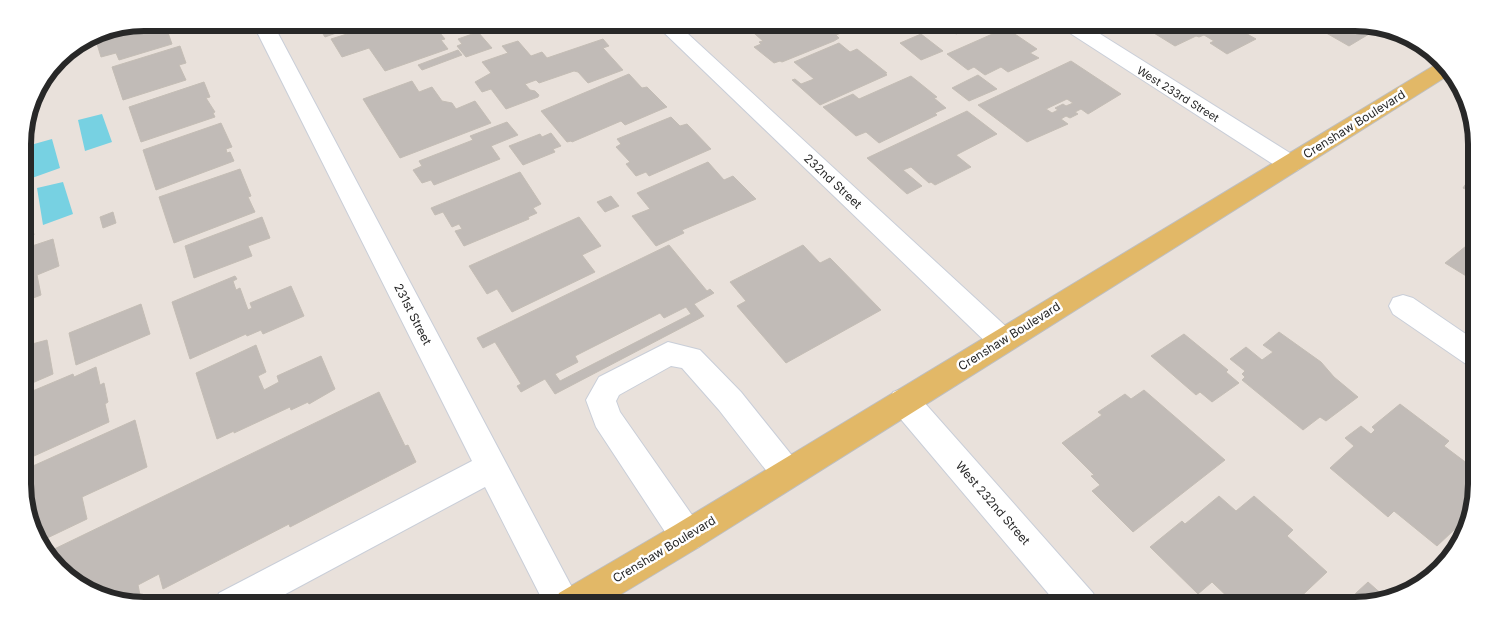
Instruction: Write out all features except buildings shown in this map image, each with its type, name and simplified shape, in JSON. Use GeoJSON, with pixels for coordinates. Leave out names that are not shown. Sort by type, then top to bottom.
{"type":"FeatureCollection","features":[{"type":"Feature","properties":{"kind":"main road","name":"Crenshaw Boulevard"},"geometry":{"type":"LineString","coordinates":[[584,597],[687,536],[1441,71]]}},
{"type":"Feature","properties":{"kind":"street","name":"231st Street"},"geometry":{"type":"LineString","coordinates":[[267,31],[559,597]]}},
{"type":"Feature","properties":{"kind":"street","name":"232nd Street"},"geometry":{"type":"LineString","coordinates":[[673,31],[1002,340]]}},
{"type":"Feature","properties":{"kind":"street","name":"West 233rd Street"},"geometry":{"type":"LineString","coordinates":[[1080,31],[1290,164]]}},
{"type":"Feature","properties":{"kind":"street"},"geometry":{"type":"LineString","coordinates":[[1403,306],[1468,351]]}},
{"type":"Feature","properties":{"kind":"street"},"geometry":{"type":"LineString","coordinates":[[687,536],[607,418],[600,400],[609,386],[668,354],[690,358],[730,401],[787,473]]}},
{"type":"Feature","properties":{"kind":"street","name":"West 232nd Street"},"geometry":{"type":"LineString","coordinates":[[904,401],[1074,597]]}},
{"type":"Feature","properties":{"kind":"street"},"geometry":{"type":"LineString","coordinates":[[248,597],[492,467]]}},
{"type":"Feature","properties":{"kind":"water"},"geometry":{"type":"Polygon","coordinates":[[[102,114],[112,142],[85,151],[78,120],[102,114]]]}},
{"type":"Feature","properties":{"kind":"water"},"geometry":{"type":"Polygon","coordinates":[[[52,139],[60,168],[32,178],[31,145],[52,139]]]}},
{"type":"Feature","properties":{"kind":"water"},"geometry":{"type":"Polygon","coordinates":[[[63,182],[73,214],[43,225],[37,188],[63,182]]]}}]}
